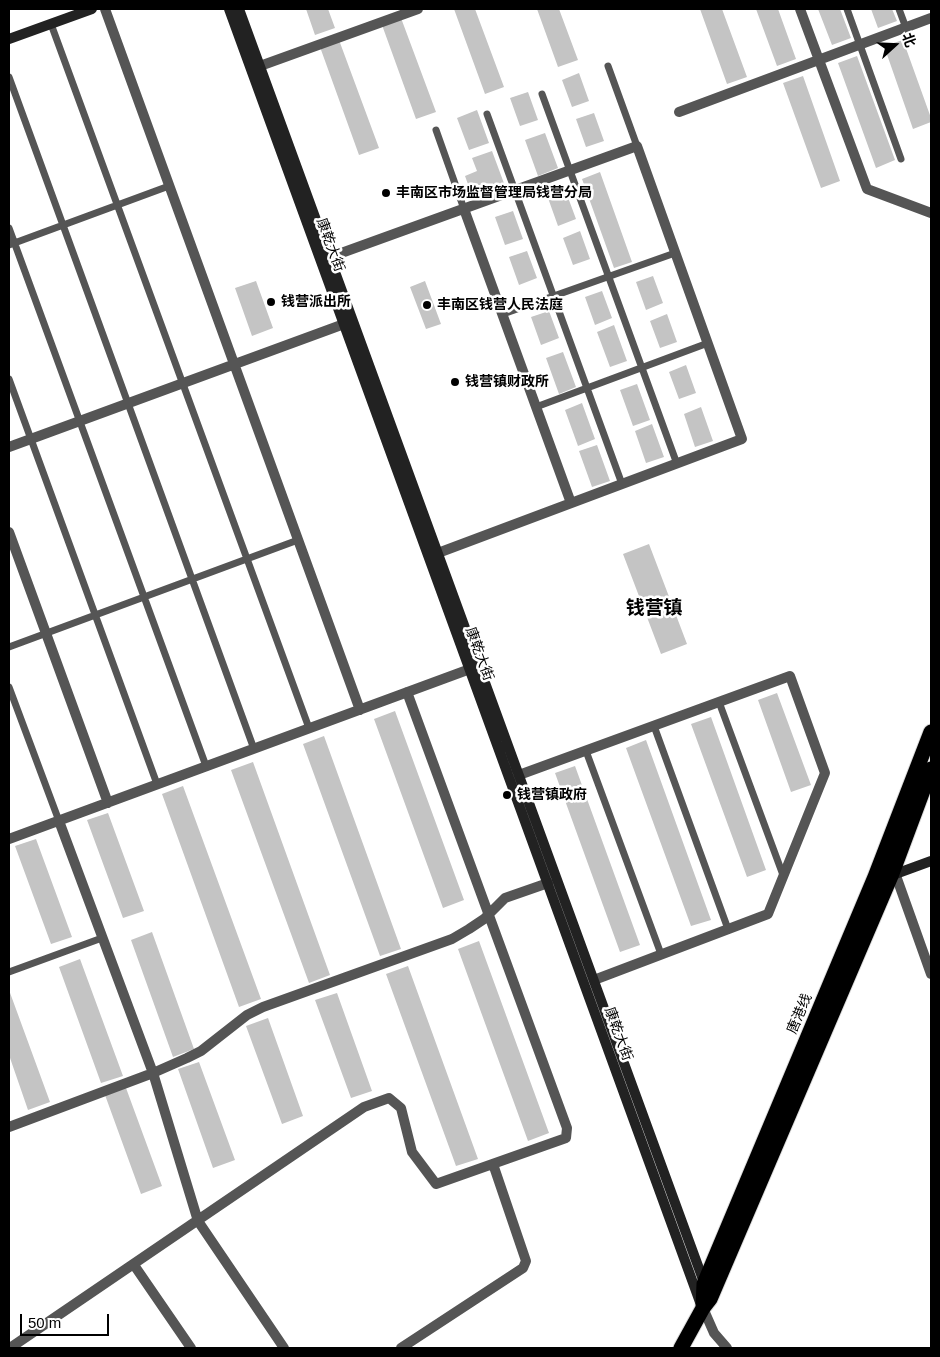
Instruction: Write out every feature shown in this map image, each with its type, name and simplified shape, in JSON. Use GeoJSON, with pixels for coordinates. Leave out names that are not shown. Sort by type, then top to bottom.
{"type":"FeatureCollection","features":[{"type":"Feature","properties":{"kind":"highway","name":"唐港线"},"geometry":{"type":"LineString","coordinates":[[706,1304],[704,1284],[875,877],[931,732]]}},
{"type":"Feature","properties":{"kind":"highway","name":"唐港线"},"geometry":{"type":"LineString","coordinates":[[681,1348],[706,1304],[893,874],[931,769]]}},
{"type":"Feature","properties":{"kind":"street"},"geometry":{"type":"LineString","coordinates":[[9,40],[92,9]]}},
{"type":"Feature","properties":{"kind":"street"},"geometry":{"type":"LineString","coordinates":[[105,9],[360,710]]}},
{"type":"Feature","properties":{"kind":"street","name":"康乾大街"},"geometry":{"type":"LineString","coordinates":[[229,9],[325,259],[433,554],[470,669],[548,883],[706,1304]]}},
{"type":"Feature","properties":{"kind":"street","name":"康乾大街"},"geometry":{"type":"LineString","coordinates":[[239,9],[325,259],[344,324],[519,775],[704,1284]]}},
{"type":"Feature","properties":{"kind":"street"},"geometry":{"type":"LineString","coordinates":[[260,66],[418,9]]}},
{"type":"Feature","properties":{"kind":"street"},"geometry":{"type":"LineString","coordinates":[[800,9],[868,189],[931,213]]}},
{"type":"Feature","properties":{"kind":"street"},"geometry":{"type":"LineString","coordinates":[[679,112],[931,18]]}},
{"type":"Feature","properties":{"kind":"street"},"geometry":{"type":"LineString","coordinates":[[325,259],[637,146],[742,439],[433,554]]}},
{"type":"Feature","properties":{"kind":"street"},"geometry":{"type":"LineString","coordinates":[[464,208],[571,503]]}},
{"type":"Feature","properties":{"kind":"street"},"geometry":{"type":"LineString","coordinates":[[9,447],[344,324]]}},
{"type":"Feature","properties":{"kind":"street"},"geometry":{"type":"LineString","coordinates":[[9,532],[108,802]]}},
{"type":"Feature","properties":{"kind":"street"},"geometry":{"type":"LineString","coordinates":[[9,839],[470,669]]}},
{"type":"Feature","properties":{"kind":"street"},"geometry":{"type":"LineString","coordinates":[[519,775],[790,676],[825,773],[768,914],[594,980]]}},
{"type":"Feature","properties":{"kind":"street"},"geometry":{"type":"LineString","coordinates":[[10,1348],[364,1107],[389,1098],[401,1108],[412,1152],[436,1184],[566,1138],[567,1128],[407,692]]}},
{"type":"Feature","properties":{"kind":"street"},"geometry":{"type":"LineString","coordinates":[[59,820],[153,1074],[198,1221],[284,1348]]}},
{"type":"Feature","properties":{"kind":"street"},"geometry":{"type":"LineString","coordinates":[[875,877],[893,874],[931,861]]}},
{"type":"Feature","properties":{"kind":"street"},"geometry":{"type":"LineString","coordinates":[[893,874],[931,974]]}},
{"type":"Feature","properties":{"kind":"street"},"geometry":{"type":"LineString","coordinates":[[9,1127],[153,1074],[201,1051],[247,1015],[255,1011],[452,939],[469,930],[505,898],[548,883]]}},
{"type":"Feature","properties":{"kind":"street"},"geometry":{"type":"LineString","coordinates":[[401,1348],[523,1268],[526,1260],[493,1164]]}},
{"type":"Feature","properties":{"kind":"street"},"geometry":{"type":"LineString","coordinates":[[134,1265],[191,1348]]}},
{"type":"Feature","properties":{"kind":"street"},"geometry":{"type":"LineString","coordinates":[[706,1304],[714,1333],[727,1348]]}},
{"type":"Feature","properties":{"kind":"lane"},"geometry":{"type":"LineString","coordinates":[[847,9],[901,159]]}},
{"type":"Feature","properties":{"kind":"lane"},"geometry":{"type":"LineString","coordinates":[[899,9],[906,28]]}},
{"type":"Feature","properties":{"kind":"lane"},"geometry":{"type":"LineString","coordinates":[[51,24],[309,728]]}},
{"type":"Feature","properties":{"kind":"lane"},"geometry":{"type":"LineString","coordinates":[[608,66],[637,146]]}},
{"type":"Feature","properties":{"kind":"lane"},"geometry":{"type":"LineString","coordinates":[[9,77],[254,749]]}},
{"type":"Feature","properties":{"kind":"lane"},"geometry":{"type":"LineString","coordinates":[[542,94],[677,464]]}},
{"type":"Feature","properties":{"kind":"lane"},"geometry":{"type":"LineString","coordinates":[[487,114],[622,484]]}},
{"type":"Feature","properties":{"kind":"lane"},"geometry":{"type":"LineString","coordinates":[[436,130],[464,208]]}},
{"type":"Feature","properties":{"kind":"lane"},"geometry":{"type":"LineString","coordinates":[[12,244],[169,186]]}},
{"type":"Feature","properties":{"kind":"lane"},"geometry":{"type":"LineString","coordinates":[[9,228],[12,244],[80,421],[206,766]]}},
{"type":"Feature","properties":{"kind":"lane"},"geometry":{"type":"LineString","coordinates":[[503,314],[675,253]]}},
{"type":"Feature","properties":{"kind":"lane"},"geometry":{"type":"LineString","coordinates":[[536,407],[708,344]]}},
{"type":"Feature","properties":{"kind":"lane"},"geometry":{"type":"LineString","coordinates":[[9,379],[157,784]]}},
{"type":"Feature","properties":{"kind":"lane"},"geometry":{"type":"LineString","coordinates":[[9,647],[298,540]]}},
{"type":"Feature","properties":{"kind":"lane"},"geometry":{"type":"LineString","coordinates":[[9,687],[59,820]]}},
{"type":"Feature","properties":{"kind":"lane"},"geometry":{"type":"LineString","coordinates":[[719,702],[783,875]]}},
{"type":"Feature","properties":{"kind":"lane"},"geometry":{"type":"LineString","coordinates":[[654,726],[728,929]]}},
{"type":"Feature","properties":{"kind":"lane"},"geometry":{"type":"LineString","coordinates":[[586,751],[661,954]]}},
{"type":"Feature","properties":{"kind":"lane"},"geometry":{"type":"LineString","coordinates":[[9,972],[102,938]]}},
{"type":"Feature","properties":{"kind":"building"},"geometry":{"type":"Polygon","coordinates":[[[306,9],[328,9],[335,28],[315,35],[306,9]]]}},
{"type":"Feature","properties":{"kind":"building"},"geometry":{"type":"Polygon","coordinates":[[[454,9],[475,9],[504,87],[485,94],[454,9]]]}},
{"type":"Feature","properties":{"kind":"building"},"geometry":{"type":"Polygon","coordinates":[[[537,9],[559,9],[578,60],[558,67],[537,9]]]}},
{"type":"Feature","properties":{"kind":"building"},"geometry":{"type":"Polygon","coordinates":[[[700,9],[722,9],[747,77],[727,84],[700,9]]]}},
{"type":"Feature","properties":{"kind":"building"},"geometry":{"type":"Polygon","coordinates":[[[756,9],[778,9],[796,59],[777,66],[756,9]]]}},
{"type":"Feature","properties":{"kind":"building"},"geometry":{"type":"Polygon","coordinates":[[[818,9],[840,9],[851,38],[832,45],[818,9]]]}},
{"type":"Feature","properties":{"kind":"building"},"geometry":{"type":"Polygon","coordinates":[[[871,9],[892,9],[897,21],[878,28],[871,9]]]}},
{"type":"Feature","properties":{"kind":"building"},"geometry":{"type":"Polygon","coordinates":[[[401,18],[436,112],[416,119],[382,25],[401,18]]]}},
{"type":"Feature","properties":{"kind":"building"},"geometry":{"type":"Polygon","coordinates":[[[339,40],[379,148],[359,155],[320,47],[339,40]]]}},
{"type":"Feature","properties":{"kind":"building"},"geometry":{"type":"Polygon","coordinates":[[[903,40],[931,118],[931,122],[913,129],[884,46],[903,40]]]}},
{"type":"Feature","properties":{"kind":"building"},"geometry":{"type":"Polygon","coordinates":[[[857,56],[895,160],[876,168],[838,63],[857,56]]]}},
{"type":"Feature","properties":{"kind":"building"},"geometry":{"type":"Polygon","coordinates":[[[579,73],[589,101],[572,107],[562,80],[579,73]]]}},
{"type":"Feature","properties":{"kind":"building"},"geometry":{"type":"Polygon","coordinates":[[[803,76],[840,181],[821,188],[783,83],[803,76]]]}},
{"type":"Feature","properties":{"kind":"building"},"geometry":{"type":"Polygon","coordinates":[[[528,92],[538,120],[520,126],[510,98],[528,92]]]}},
{"type":"Feature","properties":{"kind":"building"},"geometry":{"type":"Polygon","coordinates":[[[477,110],[489,143],[469,150],[457,118],[477,110]]]}},
{"type":"Feature","properties":{"kind":"building"},"geometry":{"type":"Polygon","coordinates":[[[594,113],[604,141],[586,147],[576,119],[594,113]]]}},
{"type":"Feature","properties":{"kind":"building"},"geometry":{"type":"Polygon","coordinates":[[[545,133],[558,168],[538,176],[525,140],[545,133]]]}},
{"type":"Feature","properties":{"kind":"building"},"geometry":{"type":"Polygon","coordinates":[[[492,151],[505,186],[473,198],[465,176],[477,171],[472,158],[492,151]]]}},
{"type":"Feature","properties":{"kind":"building"},"geometry":{"type":"Polygon","coordinates":[[[600,172],[632,262],[614,268],[582,179],[600,172]]]}},
{"type":"Feature","properties":{"kind":"building"},"geometry":{"type":"Polygon","coordinates":[[[566,192],[576,219],[558,226],[548,198],[566,192]]]}},
{"type":"Feature","properties":{"kind":"building"},"geometry":{"type":"Polygon","coordinates":[[[513,211],[523,239],[505,245],[495,217],[513,211]]]}},
{"type":"Feature","properties":{"kind":"building"},"geometry":{"type":"Polygon","coordinates":[[[580,231],[590,259],[573,265],[563,238],[580,231]]]}},
{"type":"Feature","properties":{"kind":"building"},"geometry":{"type":"Polygon","coordinates":[[[527,251],[537,278],[519,285],[509,257],[527,251]]]}},
{"type":"Feature","properties":{"kind":"building"},"geometry":{"type":"Polygon","coordinates":[[[653,276],[663,303],[646,310],[636,282],[653,276]]]}},
{"type":"Feature","properties":{"kind":"building","name":"钱营派出所"},"geometry":{"type":"Polygon","coordinates":[[[256,281],[273,328],[252,336],[235,288],[256,281]]]}},
{"type":"Feature","properties":{"kind":"building"},"geometry":{"type":"Polygon","coordinates":[[[425,281],[441,324],[426,329],[410,287],[425,281]]]}},
{"type":"Feature","properties":{"kind":"building"},"geometry":{"type":"Polygon","coordinates":[[[602,291],[612,318],[595,325],[585,297],[602,291]]]}},
{"type":"Feature","properties":{"kind":"building"},"geometry":{"type":"Polygon","coordinates":[[[549,311],[559,338],[541,345],[531,317],[549,311]]]}},
{"type":"Feature","properties":{"kind":"building"},"geometry":{"type":"Polygon","coordinates":[[[667,314],[677,342],[660,348],[650,321],[667,314]]]}},
{"type":"Feature","properties":{"kind":"building"},"geometry":{"type":"Polygon","coordinates":[[[614,325],[627,361],[610,367],[597,332],[614,325]]]}},
{"type":"Feature","properties":{"kind":"building"},"geometry":{"type":"Polygon","coordinates":[[[563,352],[576,387],[559,394],[546,358],[563,352]]]}},
{"type":"Feature","properties":{"kind":"building"},"geometry":{"type":"Polygon","coordinates":[[[686,365],[696,393],[679,399],[669,372],[686,365]]]}},
{"type":"Feature","properties":{"kind":"building"},"geometry":{"type":"Polygon","coordinates":[[[637,384],[650,420],[633,426],[620,390],[637,384]]]}},
{"type":"Feature","properties":{"kind":"building"},"geometry":{"type":"Polygon","coordinates":[[[582,403],[595,439],[578,446],[565,410],[582,403]]]}},
{"type":"Feature","properties":{"kind":"building"},"geometry":{"type":"Polygon","coordinates":[[[701,407],[713,441],[695,447],[684,414],[701,407]]]}},
{"type":"Feature","properties":{"kind":"building"},"geometry":{"type":"Polygon","coordinates":[[[652,424],[664,457],[646,463],[635,431],[652,424]]]}},
{"type":"Feature","properties":{"kind":"building"},"geometry":{"type":"Polygon","coordinates":[[[597,445],[610,481],[592,487],[579,451],[597,445]]]}},
{"type":"Feature","properties":{"kind":"building"},"geometry":{"type":"Polygon","coordinates":[[[649,544],[687,644],[661,654],[623,554],[649,544]]]}},
{"type":"Feature","properties":{"kind":"building"},"geometry":{"type":"Polygon","coordinates":[[[777,693],[811,785],[791,792],[758,700],[777,693]]]}},
{"type":"Feature","properties":{"kind":"building"},"geometry":{"type":"Polygon","coordinates":[[[395,711],[464,900],[443,908],[374,719],[395,711]]]}},
{"type":"Feature","properties":{"kind":"building"},"geometry":{"type":"Polygon","coordinates":[[[711,717],[766,870],[747,877],[691,724],[711,717]]]}},
{"type":"Feature","properties":{"kind":"building"},"geometry":{"type":"Polygon","coordinates":[[[324,736],[401,949],[380,956],[303,744],[324,736]]]}},
{"type":"Feature","properties":{"kind":"building"},"geometry":{"type":"Polygon","coordinates":[[[646,740],[711,920],[691,926],[626,748],[646,740]]]}},
{"type":"Feature","properties":{"kind":"building"},"geometry":{"type":"Polygon","coordinates":[[[253,762],[330,975],[309,983],[231,770],[253,762]]]}},
{"type":"Feature","properties":{"kind":"building"},"geometry":{"type":"Polygon","coordinates":[[[575,766],[640,945],[620,952],[555,773],[575,766]]]}},
{"type":"Feature","properties":{"kind":"building"},"geometry":{"type":"Polygon","coordinates":[[[183,786],[261,999],[239,1007],[162,794],[183,786]]]}},
{"type":"Feature","properties":{"kind":"building"},"geometry":{"type":"Polygon","coordinates":[[[108,813],[144,911],[123,918],[87,820],[108,813]]]}},
{"type":"Feature","properties":{"kind":"building"},"geometry":{"type":"Polygon","coordinates":[[[36,839],[72,937],[51,944],[15,846],[36,839]]]}},
{"type":"Feature","properties":{"kind":"building"},"geometry":{"type":"Polygon","coordinates":[[[152,932],[194,1049],[173,1057],[131,940],[152,932]]]}},
{"type":"Feature","properties":{"kind":"building"},"geometry":{"type":"Polygon","coordinates":[[[479,941],[549,1133],[528,1141],[458,949],[479,941]]]}},
{"type":"Feature","properties":{"kind":"building"},"geometry":{"type":"Polygon","coordinates":[[[80,959],[123,1076],[101,1083],[59,967],[80,959]]]}},
{"type":"Feature","properties":{"kind":"building"},"geometry":{"type":"Polygon","coordinates":[[[408,966],[478,1159],[456,1166],[386,974],[408,966]]]}},
{"type":"Feature","properties":{"kind":"building"},"geometry":{"type":"Polygon","coordinates":[[[9,990],[50,1102],[28,1110],[9,1055],[9,990]]]}},
{"type":"Feature","properties":{"kind":"building"},"geometry":{"type":"Polygon","coordinates":[[[337,993],[372,1091],[351,1098],[315,1000],[337,993]]]}},
{"type":"Feature","properties":{"kind":"building"},"geometry":{"type":"Polygon","coordinates":[[[268,1018],[303,1116],[282,1124],[246,1026],[268,1018]]]}},
{"type":"Feature","properties":{"kind":"building"},"geometry":{"type":"Polygon","coordinates":[[[199,1062],[235,1160],[213,1168],[178,1069],[199,1062]]]}},
{"type":"Feature","properties":{"kind":"building"},"geometry":{"type":"Polygon","coordinates":[[[126,1088],[162,1186],[141,1194],[105,1095],[126,1088]]]}},
{"type":"Feature","properties":{"kind":"place","name":"丰南区市场监督管理局钱营分局"},"geometry":{"type":"Point","coordinates":[386,193]}},
{"type":"Feature","properties":{"kind":"place","name":"钱营派出所"},"geometry":{"type":"Point","coordinates":[271,302]}},
{"type":"Feature","properties":{"kind":"place","name":"丰南区钱营人民法庭"},"geometry":{"type":"Point","coordinates":[427,305]}},
{"type":"Feature","properties":{"kind":"place","name":"钱营镇财政所"},"geometry":{"type":"Point","coordinates":[455,382]}},
{"type":"Feature","properties":{"kind":"place","name":"钱营镇政府"},"geometry":{"type":"Point","coordinates":[507,795]}},
{"type":"Feature","properties":{"kind":"district","name":"钱营镇"},"geometry":{"type":"Point","coordinates":[654,609]}}]}
